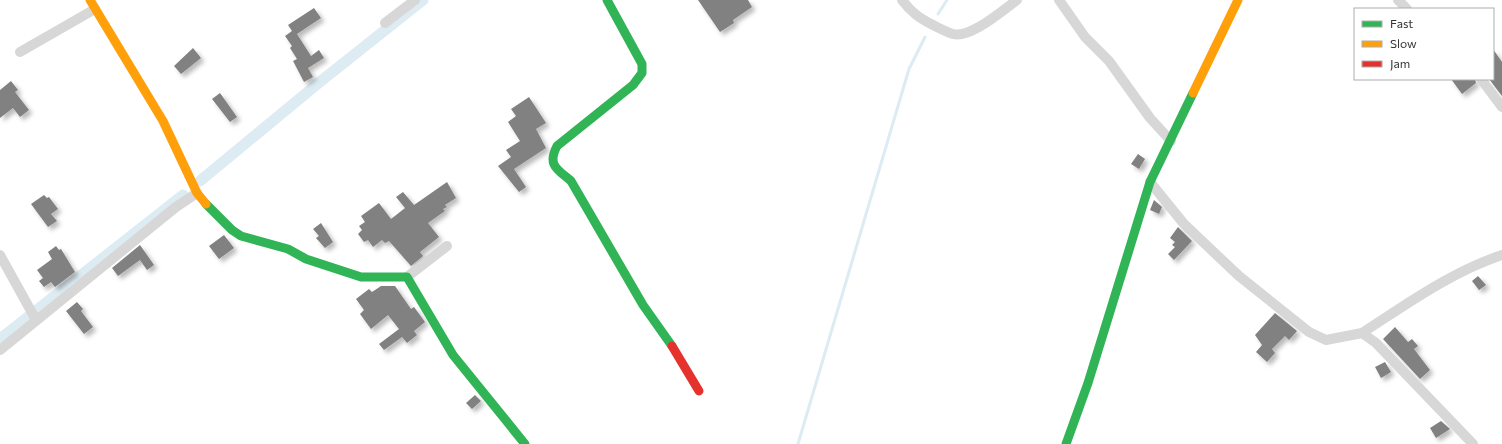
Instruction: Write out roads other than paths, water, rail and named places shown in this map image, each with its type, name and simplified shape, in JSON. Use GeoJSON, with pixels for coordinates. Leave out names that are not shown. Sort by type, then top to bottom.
{"type":"FeatureCollection","features":[{"type":"Feature","properties":{"kind":"street"},"geometry":{"type":"LineString","coordinates":[[385,22],[415,0]]}},
{"type":"Feature","properties":{"kind":"street"},"geometry":{"type":"LineString","coordinates":[[607,0],[642,64],[643,71],[640,77],[633,84],[557,146],[552,160],[555,167],[571,181],[643,304],[667,338],[699,391]]}},
{"type":"Feature","properties":{"kind":"street"},"geometry":{"type":"LineString","coordinates":[[902,0],[910,12],[953,35],[964,34],[975,29],[1017,0]]}},
{"type":"Feature","properties":{"kind":"street"},"geometry":{"type":"LineString","coordinates":[[1059,0],[1085,37],[1109,61],[1150,118],[1170,141]]}},
{"type":"Feature","properties":{"kind":"street"},"geometry":{"type":"LineString","coordinates":[[1066,444],[1088,383],[1115,291],[1150,182],[1238,0]]}},
{"type":"Feature","properties":{"kind":"street"},"geometry":{"type":"LineString","coordinates":[[1398,0],[1406,8]]}},
{"type":"Feature","properties":{"kind":"street"},"geometry":{"type":"LineString","coordinates":[[20,52],[93,4],[163,122],[197,193],[221,220],[232,230],[242,236],[270,242],[288,249],[306,259],[361,277],[407,277],[447,246]]}},
{"type":"Feature","properties":{"kind":"street"},"geometry":{"type":"LineString","coordinates":[[1482,80],[1502,107]]}},
{"type":"Feature","properties":{"kind":"street"},"geometry":{"type":"LineString","coordinates":[[1150,182],[1184,224],[1238,276],[1309,332],[1326,340],[1362,333],[1431,288],[1484,261],[1502,255]]}},
{"type":"Feature","properties":{"kind":"street"},"geometry":{"type":"LineString","coordinates":[[0,350],[35,319],[197,193]]}},
{"type":"Feature","properties":{"kind":"street"},"geometry":{"type":"LineString","coordinates":[[0,255],[35,319]]}},
{"type":"Feature","properties":{"kind":"street"},"geometry":{"type":"LineString","coordinates":[[407,277],[453,355],[508,421],[525,444]]}},
{"type":"Feature","properties":{"kind":"street"},"geometry":{"type":"LineString","coordinates":[[1362,333],[1376,343],[1473,444]]}},
{"type":"Feature","properties":{"kind":"waterway"},"geometry":{"type":"LineString","coordinates":[[200,181],[321,81],[423,0]]}},
{"type":"Feature","properties":{"kind":"waterway"},"geometry":{"type":"LineString","coordinates":[[938,14],[947,0]]}},
{"type":"Feature","properties":{"kind":"waterway"},"geometry":{"type":"LineString","coordinates":[[798,444],[909,69],[925,37]]}},
{"type":"Feature","properties":{"kind":"waterway"},"geometry":{"type":"LineString","coordinates":[[0,339],[183,195]]}}]}
